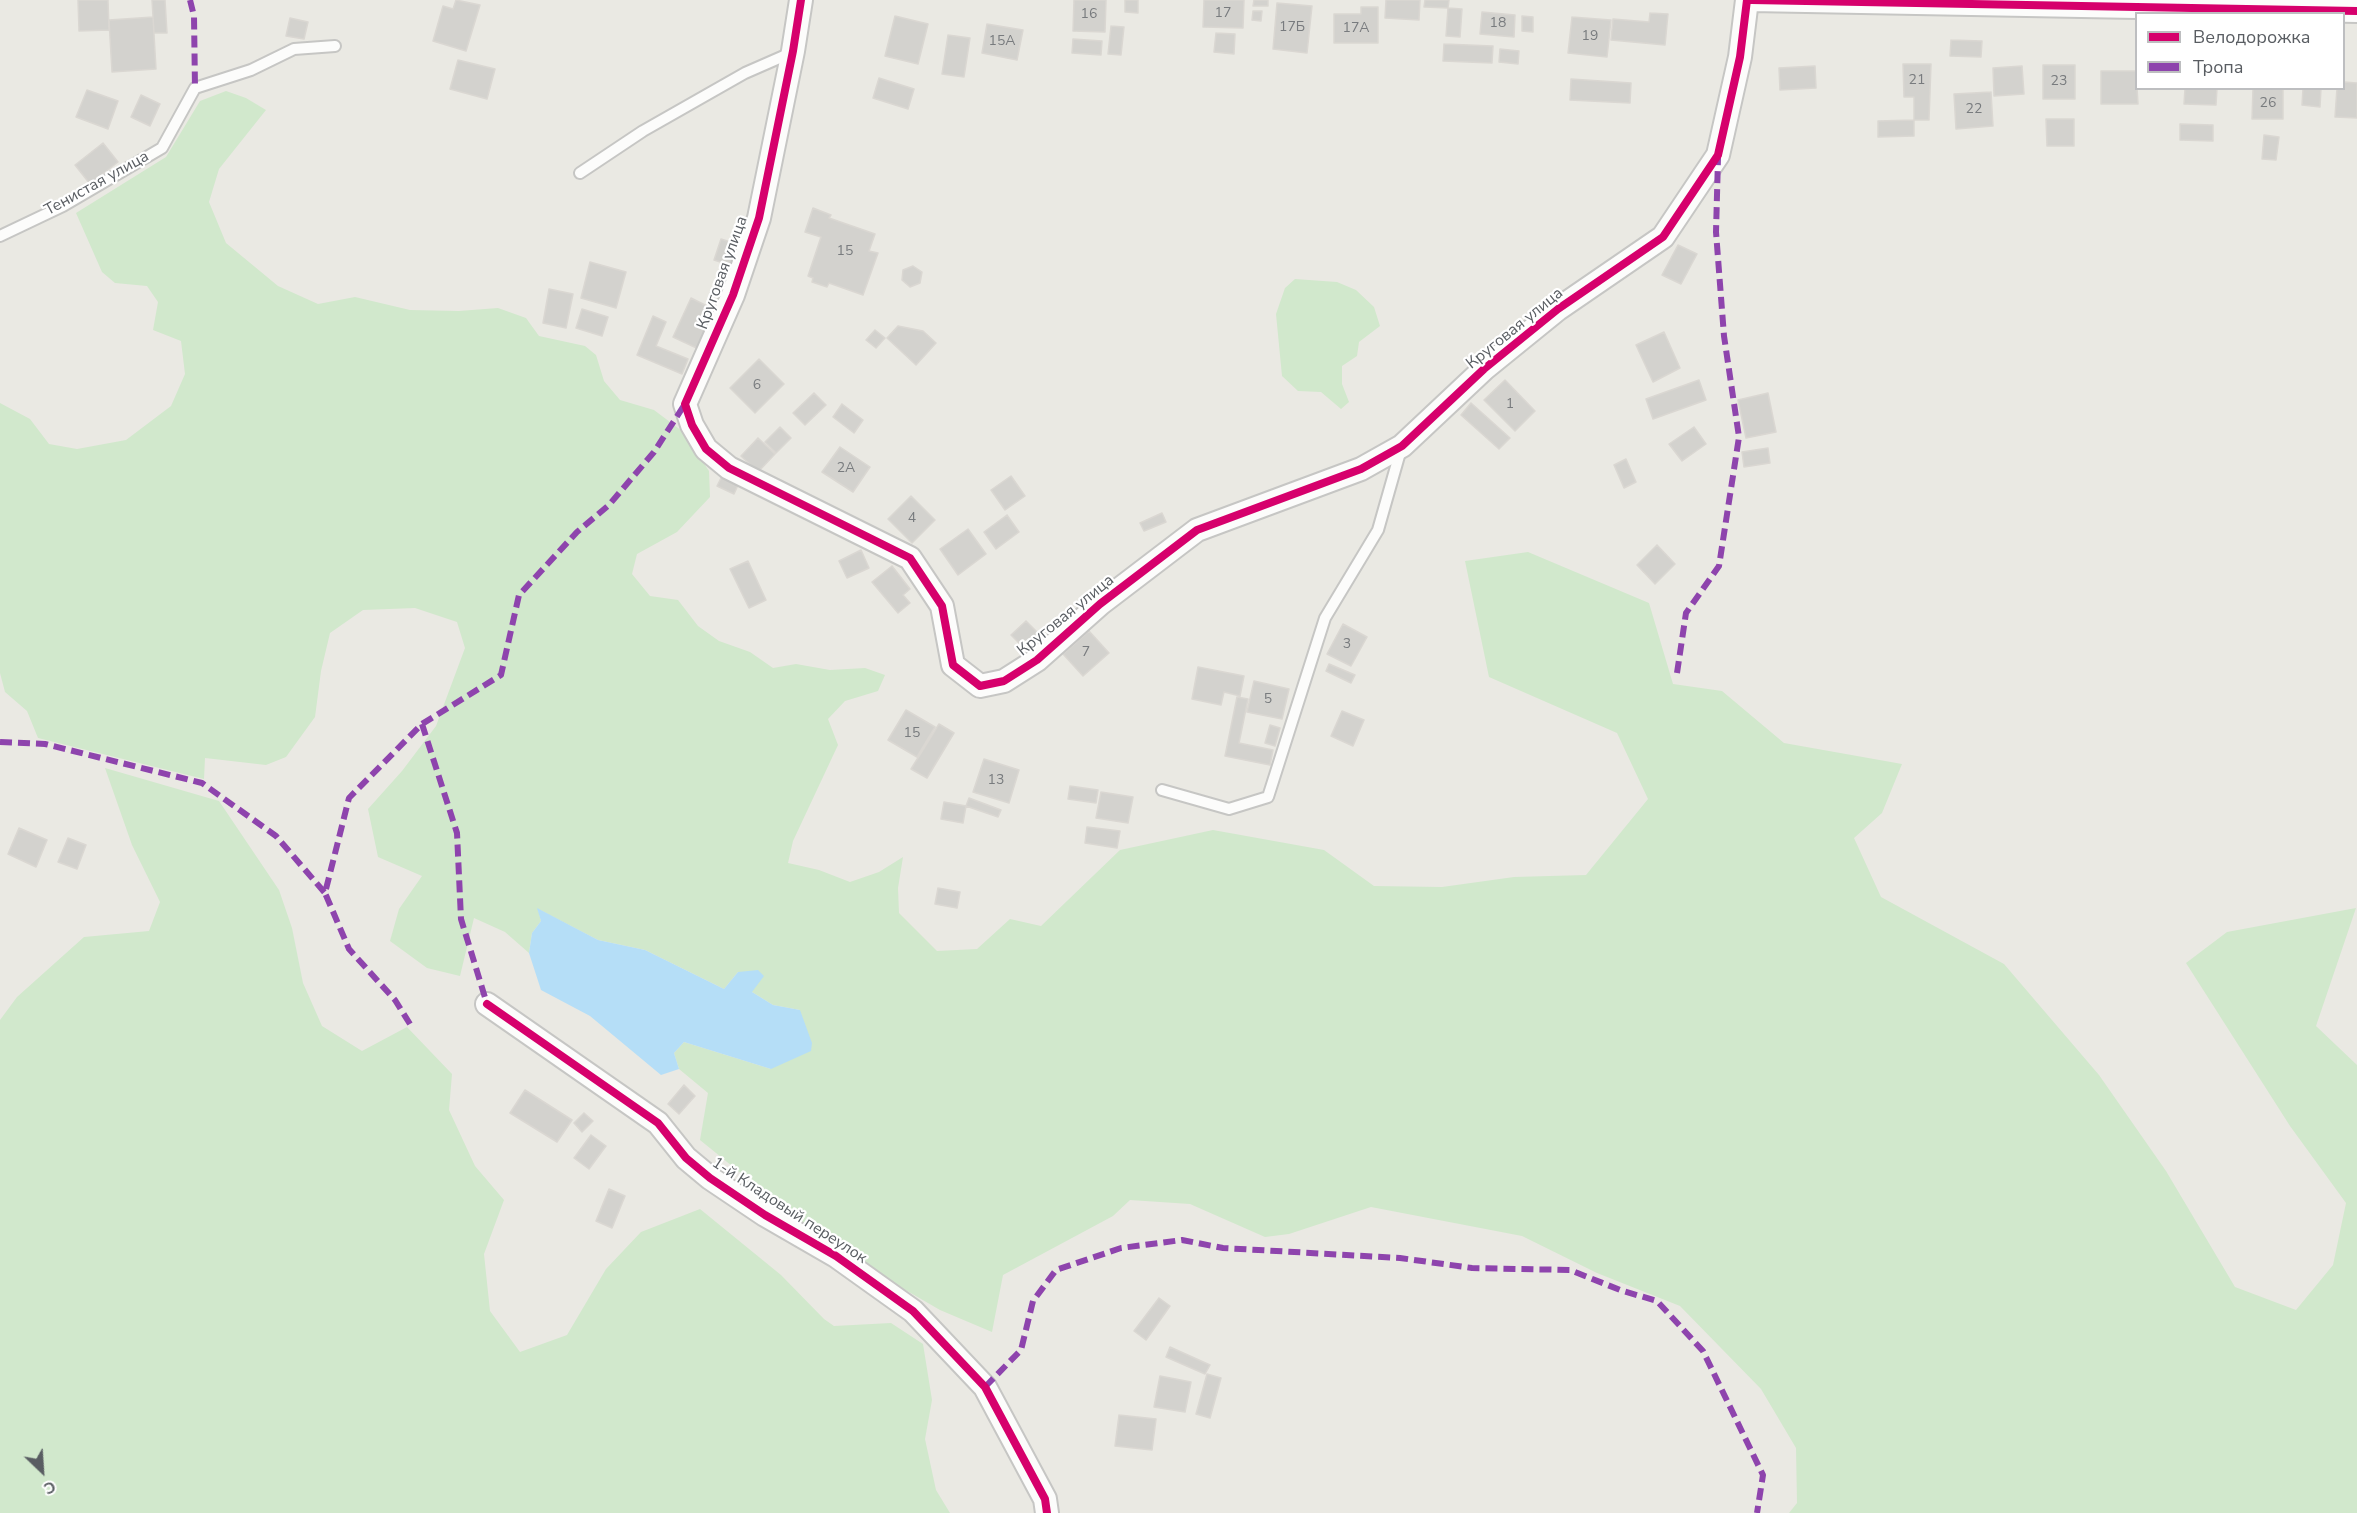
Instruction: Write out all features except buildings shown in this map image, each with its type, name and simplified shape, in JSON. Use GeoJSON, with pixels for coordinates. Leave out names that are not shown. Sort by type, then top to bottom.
{"type":"FeatureCollection","features":[{"type":"Feature","properties":{"kind":"street","name":"Круговая улица"},"geometry":{"type":"LineString","coordinates":[[801,0],[759,218],[733,295],[685,404],[692,425],[706,448],[729,468],[910,558],[942,606],[953,665],[980,686],[1004,681],[1037,660],[1100,604],[1197,530],[1360,469],[1402,446],[1484,369],[1558,309],[1663,237],[1718,155],[1740,57],[1749,0]]}},
{"type":"Feature","properties":{"kind":"street"},"geometry":{"type":"LineString","coordinates":[[1749,0],[2357,11]]}},
{"type":"Feature","properties":{"kind":"street","name":"1-й Кладовый переулок"},"geometry":{"type":"LineString","coordinates":[[487,1004],[658,1123],[686,1158],[710,1178],[765,1215],[836,1256],[913,1311],[986,1387],[1045,1499],[1047,1513]]}},
{"type":"Feature","properties":{"kind":"lane","name":"Тенистая улица"},"geometry":{"type":"LineString","coordinates":[[0,236],[63,206],[162,148],[195,88],[251,69],[294,49],[335,46]]}},
{"type":"Feature","properties":{"kind":"lane"},"geometry":{"type":"LineString","coordinates":[[580,173],[663,120],[745,73],[793,51]]}},
{"type":"Feature","properties":{"kind":"lane"},"geometry":{"type":"LineString","coordinates":[[1162,790],[1229,809],[1268,797],[1325,618],[1378,530],[1402,446]]}},
{"type":"Feature","properties":{"kind":"green space"},"geometry":{"type":"Polygon","coordinates":[[[226,91],[246,98],[266,110],[219,169],[209,202],[226,243],[278,286],[318,304],[355,297],[410,310],[459,311],[498,308],[526,318],[539,336],[585,346],[596,355],[604,381],[620,400],[654,410],[682,431],[709,471],[710,497],[677,532],[637,554],[632,574],[650,596],[678,600],[698,626],[719,641],[750,652],[773,668],[796,664],[830,670],[865,668],[885,675],[878,691],[845,701],[828,719],[838,745],[793,841],[788,863],[819,870],[850,882],[879,872],[903,857],[898,888],[899,913],[937,951],[977,949],[1010,919],[1041,926],[1120,850],[1213,830],[1324,850],[1374,886],[1442,887],[1514,877],[1586,875],[1648,799],[1617,733],[1489,677],[1465,561],[1528,552],[1649,603],[1673,684],[1722,691],[1784,743],[1902,764],[1882,813],[1854,838],[1881,897],[2004,964],[2099,1075],[2166,1171],[2235,1287],[2296,1310],[2333,1265],[2346,1203],[2290,1126],[2186,963],[2227,932],[2356,908],[2316,1026],[2357,1065],[2357,1513],[1789,1513],[1797,1503],[1796,1448],[1761,1389],[1680,1306],[1597,1273],[1522,1236],[1371,1207],[1289,1234],[1265,1237],[1190,1204],[1130,1200],[1113,1216],[1003,1275],[992,1332],[940,1310],[833,1248],[700,1140],[708,1093],[679,1069],[674,1053],[684,1042],[771,1069],[800,1010],[773,1005],[752,992],[738,972],[724,989],[645,950],[598,940],[538,909],[541,921],[532,933],[529,953],[505,932],[474,918],[460,976],[427,968],[390,941],[399,909],[422,876],[378,857],[368,809],[402,771],[436,726],[465,648],[457,622],[415,608],[363,610],[330,633],[321,671],[315,717],[286,757],[266,765],[205,758],[204,779],[38,738],[27,711],[5,692],[0,673],[0,403],[30,419],[49,444],[77,449],[126,440],[171,406],[185,374],[181,341],[153,330],[158,302],[147,286],[115,283],[102,272],[76,213],[166,157],[200,101],[226,91]]]}},
{"type":"Feature","properties":{"kind":"green space"},"geometry":{"type":"Polygon","coordinates":[[[1295,279],[1337,282],[1356,290],[1374,307],[1380,326],[1359,342],[1357,356],[1342,366],[1342,384],[1349,402],[1341,409],[1321,392],[1298,391],[1282,376],[1276,314],[1285,288],[1295,279]]]}},
{"type":"Feature","properties":{"kind":"green space"},"geometry":{"type":"Polygon","coordinates":[[[105,768],[219,801],[279,890],[292,928],[303,983],[322,1026],[362,1051],[407,1027],[452,1074],[449,1110],[475,1166],[504,1200],[484,1254],[490,1311],[520,1352],[567,1335],[606,1269],[641,1232],[700,1209],[781,1275],[824,1319],[834,1326],[891,1323],[923,1344],[932,1400],[925,1439],[936,1490],[950,1513],[0,1513],[0,1020],[17,997],[84,937],[149,931],[160,902],[132,845],[105,768]]]}},
{"type":"Feature","properties":{"kind":"water"},"geometry":{"type":"Polygon","coordinates":[[[537,908],[598,940],[645,950],[724,989],[738,972],[758,970],[764,976],[752,992],[773,1005],[800,1010],[812,1043],[811,1051],[771,1069],[684,1042],[674,1053],[679,1069],[661,1075],[590,1016],[541,990],[529,953],[532,933],[541,921],[537,908]]]}},
{"type":"Feature","properties":{"kind":"marked path"},"geometry":{"type":"LineString","coordinates":[[190,0],[194,16],[195,88]]}},
{"type":"Feature","properties":{"kind":"marked path"},"geometry":{"type":"LineString","coordinates":[[1677,673],[1686,613],[1719,566],[1739,437],[1724,336],[1716,232],[1718,158]]}},
{"type":"Feature","properties":{"kind":"marked path"},"geometry":{"type":"LineString","coordinates":[[410,1024],[395,1000],[349,949],[325,893],[349,798],[422,724],[501,675],[519,595],[577,532],[609,505],[654,452],[685,404]]}},
{"type":"Feature","properties":{"kind":"marked path"},"geometry":{"type":"LineString","coordinates":[[422,724],[457,833],[461,919],[487,1004]]}},
{"type":"Feature","properties":{"kind":"marked path"},"geometry":{"type":"LineString","coordinates":[[0,742],[45,744],[202,783],[276,836],[325,893]]}},
{"type":"Feature","properties":{"kind":"marked path"},"geometry":{"type":"LineString","coordinates":[[985,1387],[1021,1350],[1033,1301],[1056,1270],[1121,1248],[1182,1240],[1223,1248],[1400,1258],[1472,1268],[1570,1270],[1620,1290],[1657,1301],[1703,1351],[1763,1475],[1757,1513]]}},
{"type":"Feature","properties":{"kind":"cycle path"},"geometry":{"type":"LineString","coordinates":[[801,0],[759,218],[733,295],[685,404],[692,425],[706,449],[729,468],[910,558],[942,606],[953,665],[980,686],[1004,681],[1037,660],[1100,604],[1197,530],[1361,469],[1402,446],[1484,369],[1558,309],[1663,237],[1718,155],[1740,57],[1747,0]]}},
{"type":"Feature","properties":{"kind":"cycle path"},"geometry":{"type":"LineString","coordinates":[[1751,0],[2357,11]]}},
{"type":"Feature","properties":{"kind":"cycle path"},"geometry":{"type":"LineString","coordinates":[[487,1004],[658,1123],[686,1158],[710,1178],[765,1215],[836,1256],[913,1311],[985,1387],[1045,1499],[1047,1513]]}}]}
